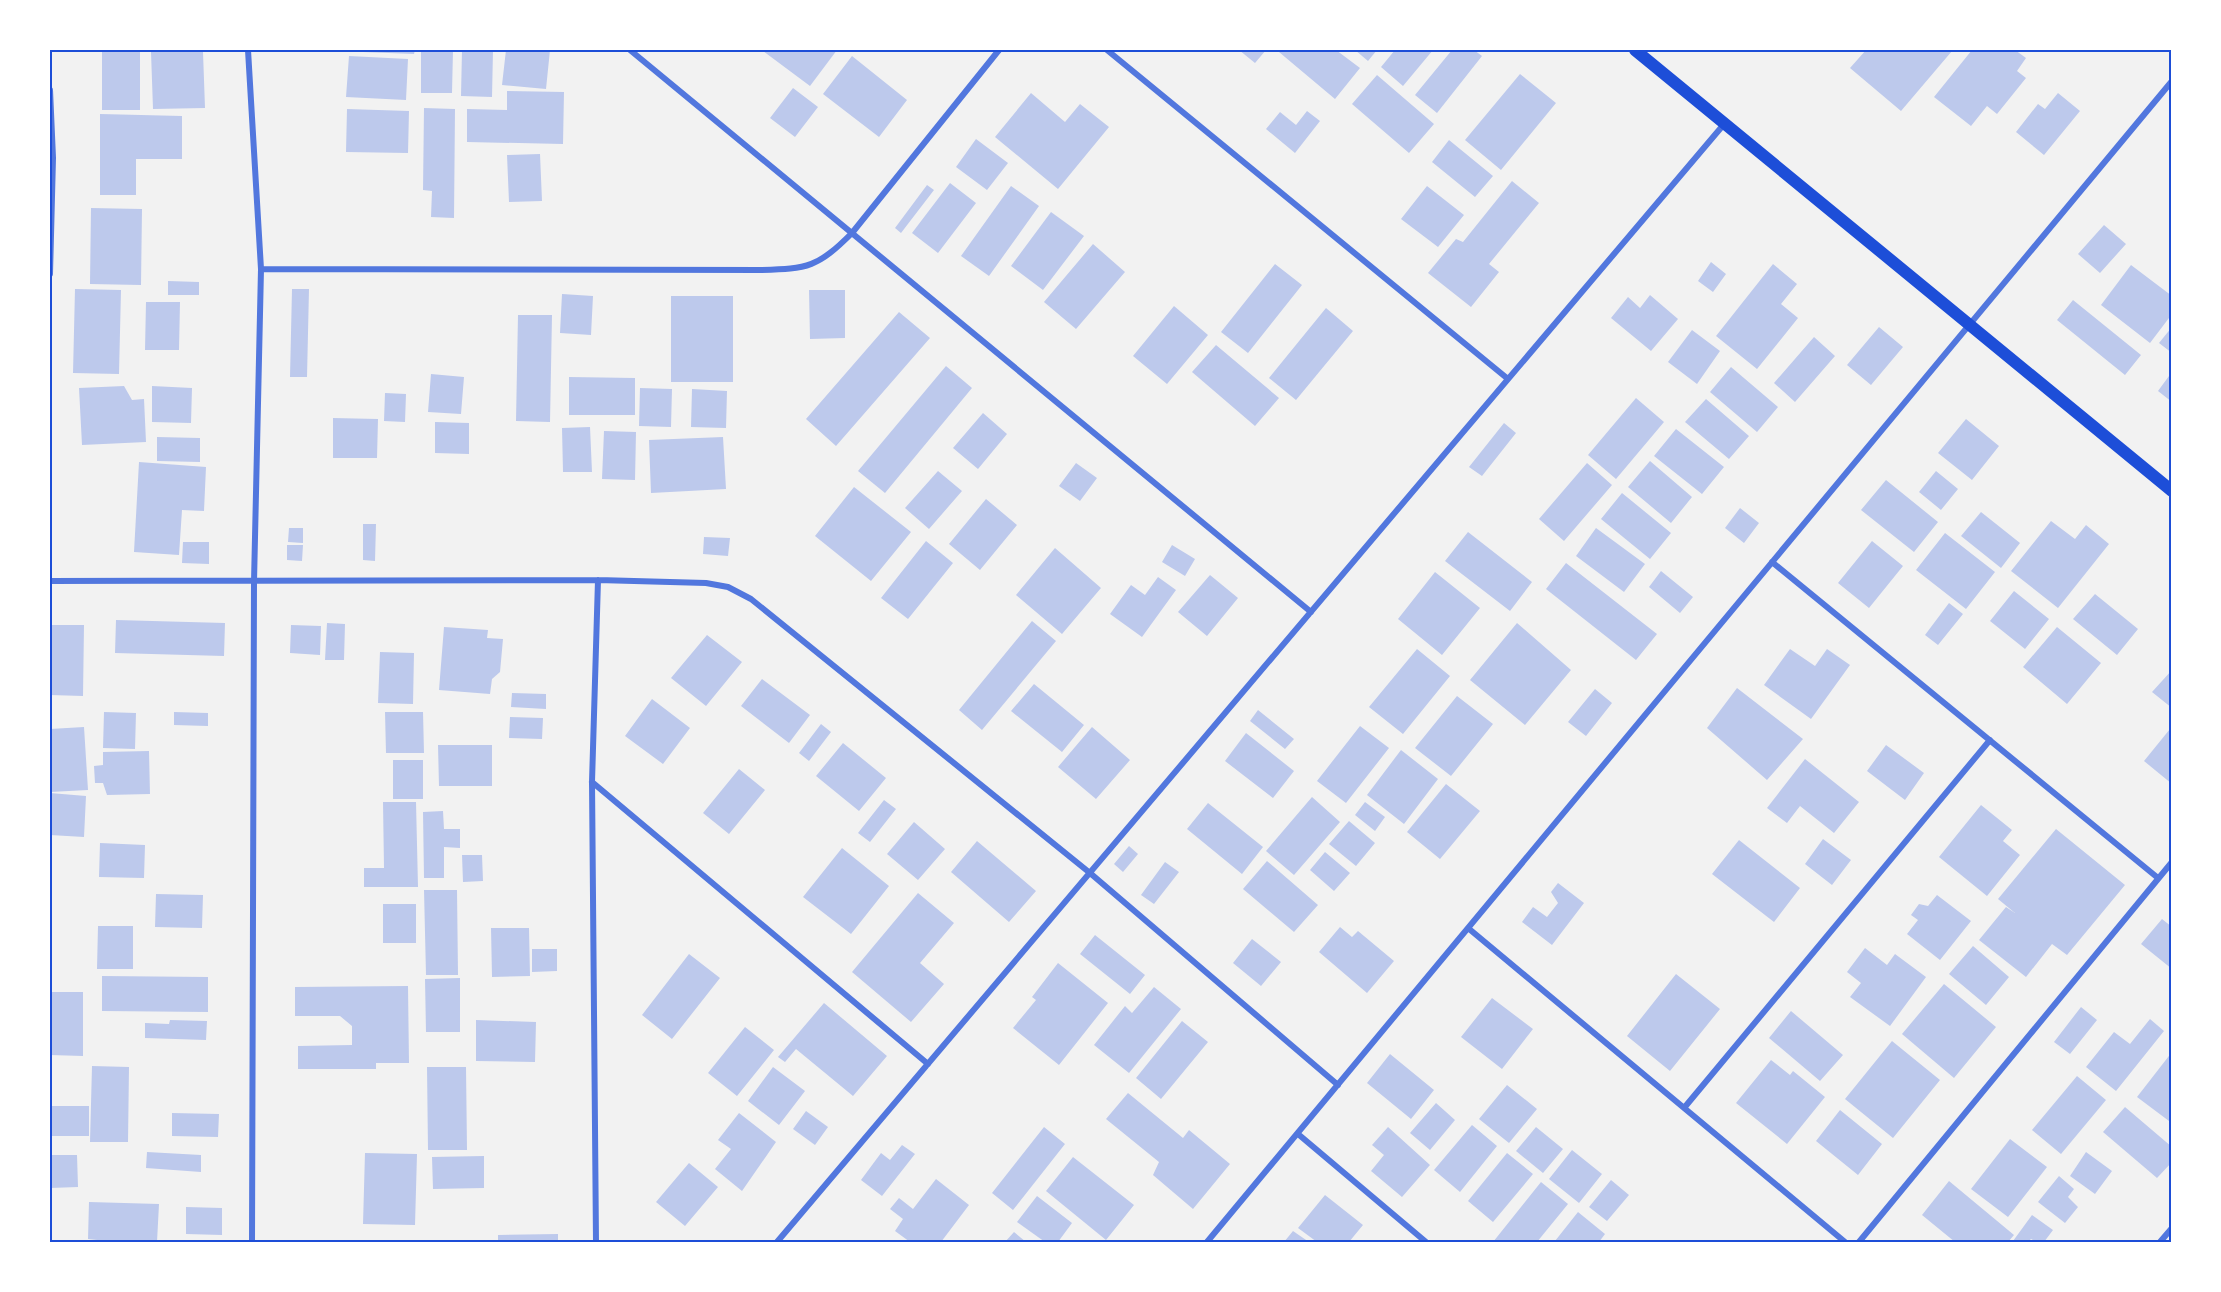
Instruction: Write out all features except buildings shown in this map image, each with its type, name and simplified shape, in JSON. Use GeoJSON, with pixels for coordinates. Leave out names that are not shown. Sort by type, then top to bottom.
{"type":"FeatureCollection","features":[{"type":"Feature","properties":{"kind":"main road"},"geometry":{"type":"LineString","coordinates":[[1635,50],[2172,491]]}},
{"type":"Feature","properties":{"kind":"street"},"geometry":{"type":"LineString","coordinates":[[248,50],[261,269],[254,582],[252,1242]]}},
{"type":"Feature","properties":{"kind":"street"},"geometry":{"type":"LineString","coordinates":[[630,50],[1311,612]]}},
{"type":"Feature","properties":{"kind":"street"},"geometry":{"type":"LineString","coordinates":[[261,269],[792,269],[813,265],[831,254],[852,233],[999,50]]}},
{"type":"Feature","properties":{"kind":"street"},"geometry":{"type":"LineString","coordinates":[[1107,50],[1508,380]]}},
{"type":"Feature","properties":{"kind":"street"},"geometry":{"type":"LineString","coordinates":[[1207,1242],[2172,81]]}},
{"type":"Feature","properties":{"kind":"street"},"geometry":{"type":"LineString","coordinates":[[50,90],[53,158],[50,274]]}},
{"type":"Feature","properties":{"kind":"street"},"geometry":{"type":"LineString","coordinates":[[777,1242],[1725,123]]}},
{"type":"Feature","properties":{"kind":"street"},"geometry":{"type":"LineString","coordinates":[[1772,562],[2158,878]]}},
{"type":"Feature","properties":{"kind":"street"},"geometry":{"type":"LineString","coordinates":[[596,1242],[592,782],[598,580]]}},
{"type":"Feature","properties":{"kind":"street"},"geometry":{"type":"LineString","coordinates":[[50,581],[598,580],[706,583],[728,587],[751,599],[1090,873],[1338,1085]]}},
{"type":"Feature","properties":{"kind":"street"},"geometry":{"type":"LineString","coordinates":[[1684,1108],[1990,740]]}},
{"type":"Feature","properties":{"kind":"street"},"geometry":{"type":"LineString","coordinates":[[592,782],[928,1064]]}},
{"type":"Feature","properties":{"kind":"street"},"geometry":{"type":"LineString","coordinates":[[1859,1242],[2172,862]]}},
{"type":"Feature","properties":{"kind":"street"},"geometry":{"type":"LineString","coordinates":[[1468,928],[1845,1242]]}},
{"type":"Feature","properties":{"kind":"street"},"geometry":{"type":"LineString","coordinates":[[1298,1134],[1426,1242]]}},
{"type":"Feature","properties":{"kind":"street"},"geometry":{"type":"LineString","coordinates":[[2160,1242],[2172,1228]]}}]}
